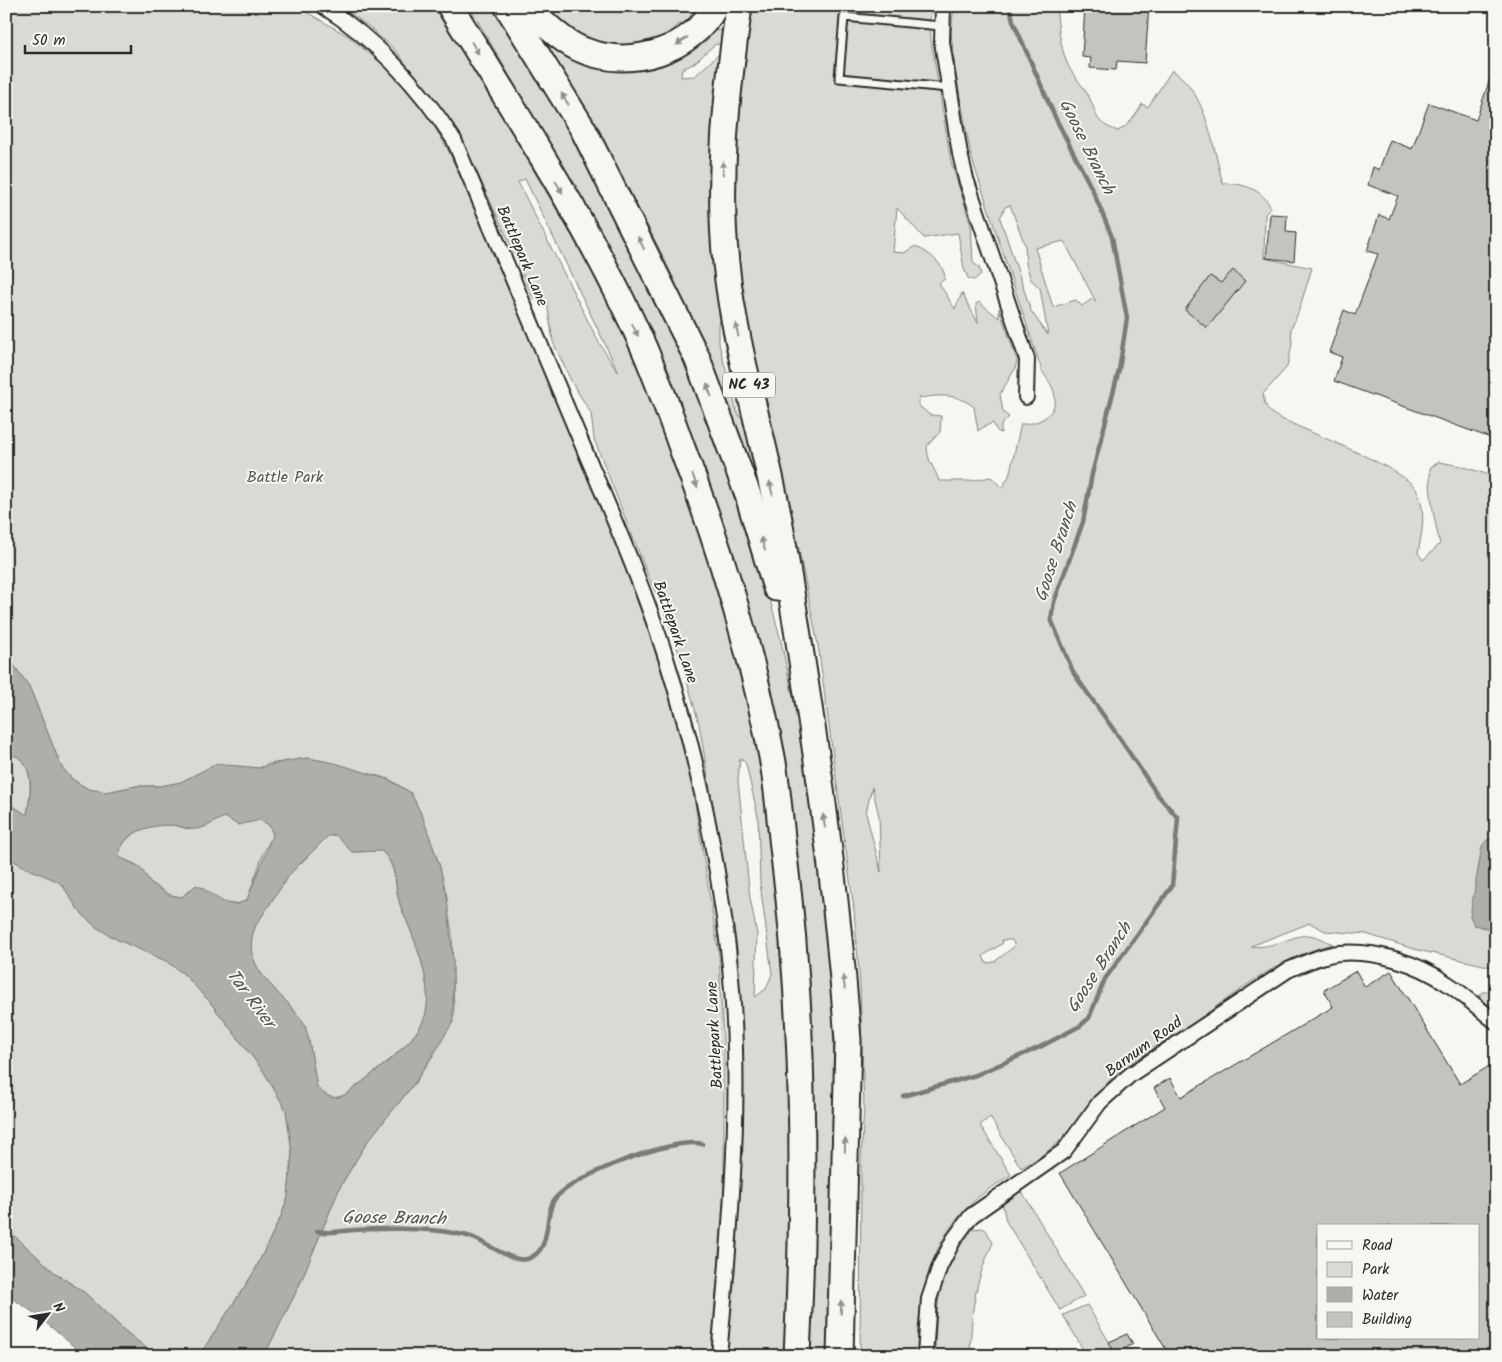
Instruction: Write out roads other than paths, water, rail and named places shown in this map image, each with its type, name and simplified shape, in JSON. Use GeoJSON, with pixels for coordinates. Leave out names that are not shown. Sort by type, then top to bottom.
{"type":"FeatureCollection","features":[{"type":"Feature","properties":{"kind":"highway"},"geometry":{"type":"LineString","coordinates":[[450,6],[588,233],[632,323],[660,388],[707,514],[744,636],[772,759],[788,884],[797,988],[802,1132],[802,1240],[797,1356]]}},
{"type":"Feature","properties":{"kind":"highway"},"geometry":{"type":"LineString","coordinates":[[508,6],[583,129],[697,358],[748,495],[783,611],[816,761],[837,920],[848,1042],[840,1356]]}},
{"type":"Feature","properties":{"kind":"highway"},"geometry":{"type":"LineString","coordinates":[[528,6],[559,36],[585,51],[630,58],[676,46],[696,31],[710,16],[715,6]]}},
{"type":"Feature","properties":{"kind":"highway","name":"NC 43"},"geometry":{"type":"LineString","coordinates":[[739,6],[723,144],[722,203],[726,263],[735,323],[780,528],[816,761]]}},
{"type":"Feature","properties":{"kind":"street","name":"Battlepark Lane"},"geometry":{"type":"LineString","coordinates":[[323,6],[358,29],[389,56],[434,109],[454,140],[632,562],[666,655],[702,792],[725,919],[730,974],[736,1095],[735,1156],[719,1356]]}},
{"type":"Feature","properties":{"kind":"street"},"geometry":{"type":"LineString","coordinates":[[943,6],[941,26],[949,88],[966,179],[1028,359],[1026,397]]}},
{"type":"Feature","properties":{"kind":"street","name":"Barnum Road"},"geometry":{"type":"LineString","coordinates":[[925,1356],[929,1299],[940,1266],[954,1239],[971,1216],[1064,1151],[1100,1102],[1130,1074],[1288,970],[1313,960],[1339,954],[1363,954],[1401,960],[1448,984],[1496,1022]]}},
{"type":"Feature","properties":{"kind":"lane"},"geometry":{"type":"LineString","coordinates":[[941,26],[844,17],[839,78],[949,88]]}},
{"type":"Feature","properties":{"kind":"water","name":"Tar River"},"geometry":{"type":"Polygon","coordinates":[[[6,659],[13,664],[29,686],[61,766],[72,779],[88,789],[106,792],[136,786],[161,786],[181,782],[216,764],[259,768],[308,758],[335,763],[389,780],[411,793],[423,818],[440,867],[447,897],[453,961],[453,1022],[414,1084],[367,1142],[340,1187],[298,1288],[264,1356],[199,1356],[254,1272],[288,1197],[292,1152],[286,1110],[264,1072],[210,1002],[185,975],[166,961],[116,939],[96,927],[79,911],[63,886],[57,881],[26,868],[6,856],[6,802],[27,815],[31,788],[29,774],[23,762],[16,756],[6,755],[6,659]],[[225,817],[196,829],[161,825],[137,832],[124,842],[119,857],[140,867],[151,883],[170,895],[182,897],[196,885],[226,903],[239,903],[247,900],[273,834],[269,825],[260,820],[238,825],[225,817]],[[336,835],[328,836],[289,875],[256,925],[252,939],[255,963],[261,974],[296,1013],[305,1026],[317,1087],[324,1094],[335,1098],[348,1093],[401,1050],[419,1029],[427,1007],[427,994],[422,964],[399,901],[394,872],[388,858],[382,851],[352,852],[336,835]]]}},
{"type":"Feature","properties":{"kind":"water"},"geometry":{"type":"Polygon","coordinates":[[[1496,836],[1496,930],[1474,925],[1470,916],[1482,846],[1487,840],[1496,836]]]}},
{"type":"Feature","properties":{"kind":"water"},"geometry":{"type":"Polygon","coordinates":[[[6,1228],[54,1272],[85,1293],[125,1331],[156,1356],[85,1356],[37,1315],[6,1294],[6,1228]]]}},
{"type":"Feature","properties":{"kind":"waterway","name":"Goose Branch"},"geometry":{"type":"LineString","coordinates":[[903,1096],[976,1075],[1040,1047],[1080,1026],[1089,1018],[1105,979],[1172,886],[1178,818],[1157,794],[1074,674],[1051,619],[1054,602],[1083,522],[1092,474],[1119,370],[1127,318],[1112,237],[1093,191],[1055,117],[1013,21],[1010,6]]}},
{"type":"Feature","properties":{"kind":"waterway","name":"Goose Branch"},"geometry":{"type":"LineString","coordinates":[[317,1231],[404,1229],[442,1231],[471,1237],[514,1258],[527,1259],[541,1249],[554,1200],[580,1180],[600,1170],[647,1152],[689,1143],[702,1144]]}},
{"type":"Feature","properties":{"kind":"park label","name":"Battle Park"},"geometry":{"type":"Point","coordinates":[285,477]}}]}
